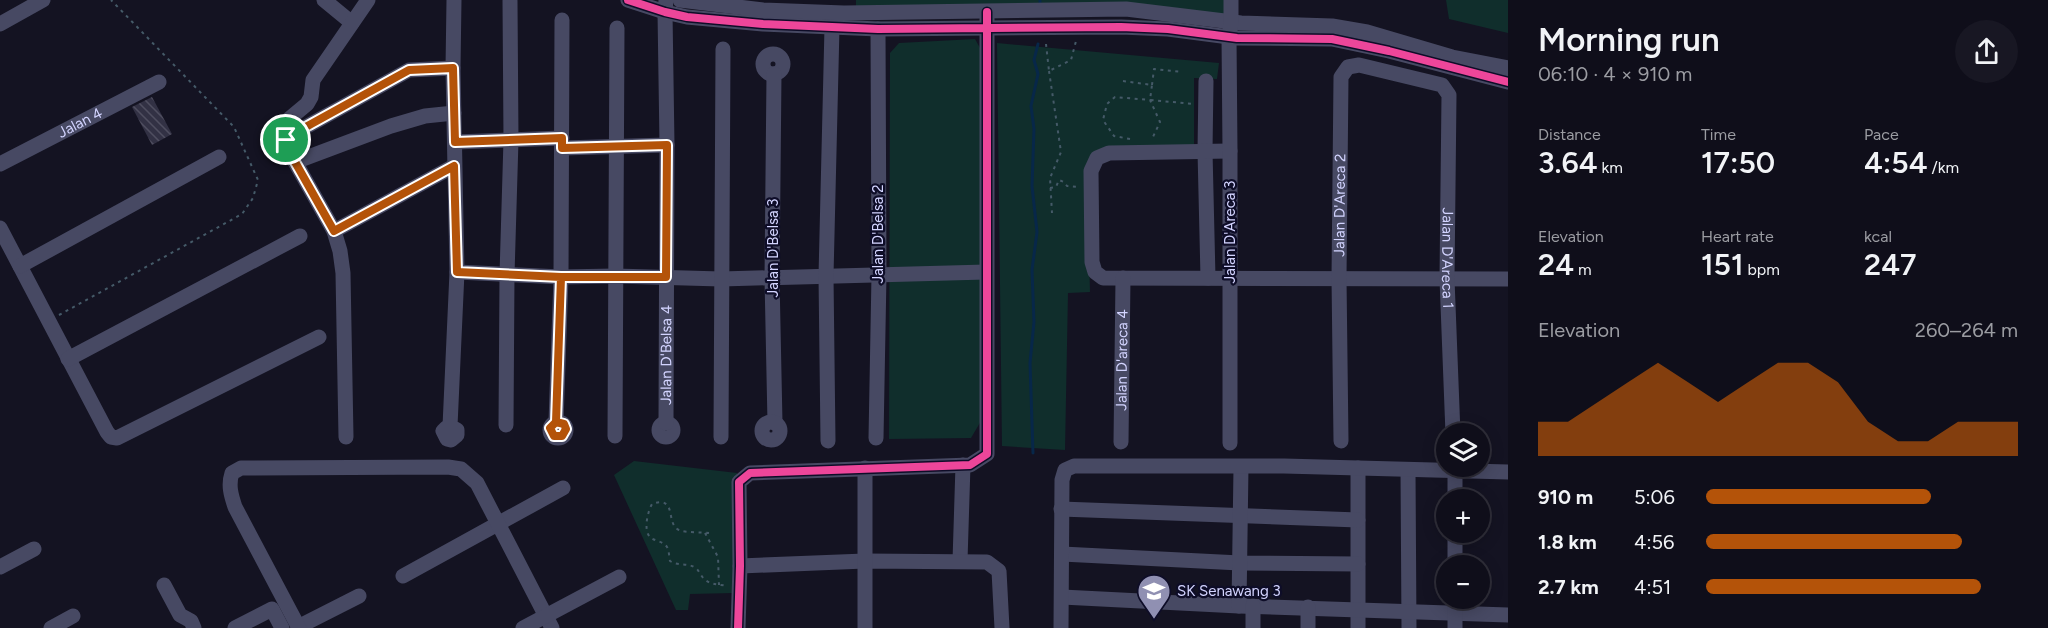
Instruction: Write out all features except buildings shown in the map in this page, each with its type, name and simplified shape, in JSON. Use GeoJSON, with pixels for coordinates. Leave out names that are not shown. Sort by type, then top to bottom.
{"type":"FeatureCollection","features":[{"type":"Feature","properties":{"kind":"street"},"geometry":{"type":"LineString","coordinates":[[0,24],[42,0]]}},
{"type":"Feature","properties":{"kind":"street"},"geometry":{"type":"LineString","coordinates":[[324,0],[352,23]]}},
{"type":"Feature","properties":{"kind":"street"},"geometry":{"type":"LineString","coordinates":[[289,119],[307,104],[311,97],[313,80],[368,0]]}},
{"type":"Feature","properties":{"kind":"street"},"geometry":{"type":"LineString","coordinates":[[450,426],[457,272],[453,113],[454,0]]}},
{"type":"Feature","properties":{"kind":"street"},"geometry":{"type":"LineString","coordinates":[[628,0],[666,6],[687,16],[763,24],[842,17],[1126,9],[1230,29],[1332,39],[1389,51],[1508,82]]}},
{"type":"Feature","properties":{"kind":"street"},"geometry":{"type":"LineString","coordinates":[[680,0],[842,17],[878,29],[1121,27],[1230,29],[1332,26],[1367,33],[1452,57],[1508,68]]}},
{"type":"Feature","properties":{"kind":"street","name":"Jalan D'Areca 3"},"geometry":{"type":"LineString","coordinates":[[1230,443],[1231,0]]}},
{"type":"Feature","properties":{"kind":"street"},"geometry":{"type":"LineString","coordinates":[[506,425],[511,140],[510,1]]}},
{"type":"Feature","properties":{"kind":"street","name":"Jalan D'Belsa 4"},"geometry":{"type":"LineString","coordinates":[[666,6],[666,423]]}},
{"type":"Feature","properties":{"kind":"street"},"geometry":{"type":"LineString","coordinates":[[738,628],[739,482],[750,473],[970,465],[987,454],[987,12]]}},
{"type":"Feature","properties":{"kind":"street"},"geometry":{"type":"LineString","coordinates":[[828,441],[826,276],[842,17]]}},
{"type":"Feature","properties":{"kind":"street"},"geometry":{"type":"LineString","coordinates":[[556,422],[561,277],[562,20]]}},
{"type":"Feature","properties":{"kind":"street"},"geometry":{"type":"LineString","coordinates":[[615,436],[617,28]]}},
{"type":"Feature","properties":{"kind":"street","name":"Jalan D'Belsa 2"},"geometry":{"type":"LineString","coordinates":[[876,438],[879,275],[878,29]]}},
{"type":"Feature","properties":{"kind":"street"},"geometry":{"type":"LineString","coordinates":[[721,437],[723,49]]}},
{"type":"Feature","properties":{"kind":"street","name":"Jalan D'Areca 2"},"geometry":{"type":"LineString","coordinates":[[1341,441],[1339,278],[1341,77],[1348,68],[1359,65],[1442,85]]}},
{"type":"Feature","properties":{"kind":"street"},"geometry":{"type":"LineString","coordinates":[[346,437],[343,273],[340,251],[334,231],[286,146],[286,140],[409,70],[453,68]]}},
{"type":"Feature","properties":{"kind":"street","name":"Jalan D'Belsa 3"},"geometry":{"type":"LineString","coordinates":[[774,74],[772,278],[775,423]]}},
{"type":"Feature","properties":{"kind":"street"},"geometry":{"type":"LineString","coordinates":[[1206,81],[1208,278]]}},
{"type":"Feature","properties":{"kind":"street","name":"Jalan 4"},"geometry":{"type":"LineString","coordinates":[[0,164],[159,82]]}},
{"type":"Feature","properties":{"kind":"street","name":"Jalan D'Areca 1"},"geometry":{"type":"LineString","coordinates":[[1442,85],[1449,95],[1450,106],[1448,279],[1453,423]]}},
{"type":"Feature","properties":{"kind":"street"},"geometry":{"type":"LineString","coordinates":[[295,162],[391,126],[425,116],[453,113]]}},
{"type":"Feature","properties":{"kind":"street"},"geometry":{"type":"LineString","coordinates":[[455,142],[511,140],[616,146],[667,145]]}},
{"type":"Feature","properties":{"kind":"street"},"geometry":{"type":"LineString","coordinates":[[1230,151],[1109,153],[1097,158],[1091,171],[1092,262],[1095,272],[1103,278],[1508,279]]}},
{"type":"Feature","properties":{"kind":"street"},"geometry":{"type":"LineString","coordinates":[[20,266],[219,156]]}},
{"type":"Feature","properties":{"kind":"street"},"geometry":{"type":"LineString","coordinates":[[334,231],[454,166]]}},
{"type":"Feature","properties":{"kind":"street"},"geometry":{"type":"LineString","coordinates":[[0,228],[111,437],[117,438],[319,337]]}},
{"type":"Feature","properties":{"kind":"street"},"geometry":{"type":"LineString","coordinates":[[68,359],[300,236]]}},
{"type":"Feature","properties":{"kind":"street"},"geometry":{"type":"LineString","coordinates":[[457,272],[561,277],[721,279],[986,272]]}},
{"type":"Feature","properties":{"kind":"street","name":"Jalan D'areca 4"},"geometry":{"type":"LineString","coordinates":[[1121,442],[1123,278]]}},
{"type":"Feature","properties":{"kind":"street"},"geometry":{"type":"LineString","coordinates":[[960,561],[963,465]]}},
{"type":"Feature","properties":{"kind":"street"},"geometry":{"type":"LineString","coordinates":[[1061,628],[1062,480],[1065,470],[1074,466],[1241,466],[1436,471]]}},
{"type":"Feature","properties":{"kind":"street"},"geometry":{"type":"LineString","coordinates":[[1241,466],[1240,563],[1246,606],[1253,628]]}},
{"type":"Feature","properties":{"kind":"street"},"geometry":{"type":"LineString","coordinates":[[359,596],[298,628],[235,507],[230,492],[232,472],[252,467],[448,467],[461,469],[477,483],[548,622]]}},
{"type":"Feature","properties":{"kind":"street"},"geometry":{"type":"LineString","coordinates":[[865,468],[865,628]]}},
{"type":"Feature","properties":{"kind":"street"},"geometry":{"type":"LineString","coordinates":[[1358,468],[1358,628]]}},
{"type":"Feature","properties":{"kind":"street"},"geometry":{"type":"LineString","coordinates":[[1408,470],[1409,628]]}},
{"type":"Feature","properties":{"kind":"street"},"geometry":{"type":"LineString","coordinates":[[1490,472],[1508,472]]}},
{"type":"Feature","properties":{"kind":"street"},"geometry":{"type":"LineString","coordinates":[[403,576],[563,488]]}},
{"type":"Feature","properties":{"kind":"street"},"geometry":{"type":"LineString","coordinates":[[1061,509],[1358,520]]}},
{"type":"Feature","properties":{"kind":"street"},"geometry":{"type":"LineString","coordinates":[[0,567],[34,549]]}},
{"type":"Feature","properties":{"kind":"street"},"geometry":{"type":"LineString","coordinates":[[1062,554],[1240,563],[1358,564]]}},
{"type":"Feature","properties":{"kind":"street"},"geometry":{"type":"LineString","coordinates":[[740,566],[865,561],[987,562],[999,571],[1002,628]]}},
{"type":"Feature","properties":{"kind":"street"},"geometry":{"type":"LineString","coordinates":[[523,628],[548,622],[619,577]]}},
{"type":"Feature","properties":{"kind":"street"},"geometry":{"type":"LineString","coordinates":[[164,585],[180,615],[191,621],[194,628]]}},
{"type":"Feature","properties":{"kind":"street"},"geometry":{"type":"LineString","coordinates":[[1062,597],[1508,615]]}},
{"type":"Feature","properties":{"kind":"street"},"geometry":{"type":"LineString","coordinates":[[1308,607],[1308,628]]}},
{"type":"Feature","properties":{"kind":"street"},"geometry":{"type":"LineString","coordinates":[[236,628],[272,609],[282,628]]}},
{"type":"Feature","properties":{"kind":"street"},"geometry":{"type":"LineString","coordinates":[[51,628],[73,616]]}},
{"type":"Feature","properties":{"kind":"path"},"geometry":{"type":"LineString","coordinates":[[48,321],[242,214],[257,190],[258,180],[234,127],[111,0]]}},
{"type":"Feature","properties":{"kind":"path"},"geometry":{"type":"LineString","coordinates":[[1046,44],[1060,152],[1050,178],[1052,213]]}},
{"type":"Feature","properties":{"kind":"path"},"geometry":{"type":"LineString","coordinates":[[1049,71],[1071,60],[1074,54]]}},
{"type":"Feature","properties":{"kind":"path"},"geometry":{"type":"LineString","coordinates":[[1150,153],[1150,143],[1161,122],[1150,100],[1154,69],[1182,72]]}},
{"type":"Feature","properties":{"kind":"path"},"geometry":{"type":"LineString","coordinates":[[1123,81],[1152,85]]}},
{"type":"Feature","properties":{"kind":"path"},"geometry":{"type":"LineString","coordinates":[[1132,140],[1114,136],[1103,120],[1107,104],[1115,97],[1206,105]]}},
{"type":"Feature","properties":{"kind":"path"},"geometry":{"type":"LineString","coordinates":[[1050,188],[1056,188],[1059,180],[1067,186],[1091,188]]}},
{"type":"Feature","properties":{"kind":"path"},"geometry":{"type":"LineString","coordinates":[[719,585],[718,557],[707,533],[679,530],[673,524],[666,504],[659,501],[652,504],[649,510],[647,532],[650,537],[666,545],[670,561],[675,564],[693,566],[708,584],[739,587]]}},
{"type":"Feature","properties":{"kind":"green space"},"geometry":{"type":"Polygon","coordinates":[[[856,0],[1225,0],[1225,15],[856,8],[856,0]]]}},
{"type":"Feature","properties":{"kind":"green space"},"geometry":{"type":"Polygon","coordinates":[[[1446,0],[1508,0],[1508,33],[1449,19],[1446,0]]]}},
{"type":"Feature","properties":{"kind":"green space"},"geometry":{"type":"Polygon","coordinates":[[[975,39],[984,55],[981,421],[971,438],[889,439],[890,53],[899,43],[975,39]]]}},
{"type":"Feature","properties":{"kind":"green space"},"geometry":{"type":"Polygon","coordinates":[[[997,43],[1219,63],[1217,79],[1194,78],[1194,149],[1101,151],[1087,179],[1090,292],[1068,293],[1065,450],[1002,446],[997,43]]]}},
{"type":"Feature","properties":{"kind":"green space"},"geometry":{"type":"Polygon","coordinates":[[[634,461],[737,473],[734,593],[690,594],[688,610],[676,610],[614,475],[634,461]]]}},
{"type":"Feature","properties":{"kind":"waterway"},"geometry":{"type":"LineString","coordinates":[[1033,453],[1030,363],[1034,322],[1032,270],[1037,232],[1032,186],[1034,129],[1031,106],[1038,74],[1034,60],[1038,44]]}},
{"type":"Feature","properties":{"kind":"cycle path"},"geometry":{"type":"LineString","coordinates":[[628,0],[687,17],[763,24],[878,29],[1121,27],[1168,29],[1237,38],[1332,39],[1389,51],[1508,82]]}},
{"type":"Feature","properties":{"kind":"cycle path"},"geometry":{"type":"LineString","coordinates":[[738,628],[739,482],[750,473],[970,465],[987,454],[987,12]]}},
{"type":"Feature","properties":{"kind":"place","name":"SK Senawang 3"},"geometry":{"type":"Point","coordinates":[1154,620]}},
{"type":"Feature","properties":{"kind":"route"},"geometry":{"type":"LineString","coordinates":[[286,140],[286,146],[334,231],[454,166],[457,272],[561,277],[556,422],[550,428],[551,433],[558,438],[566,433],[564,424],[556,422],[558,349],[561,277],[666,277],[667,145],[562,148],[562,138],[455,142],[453,68],[409,70],[286,140]]}}]}
